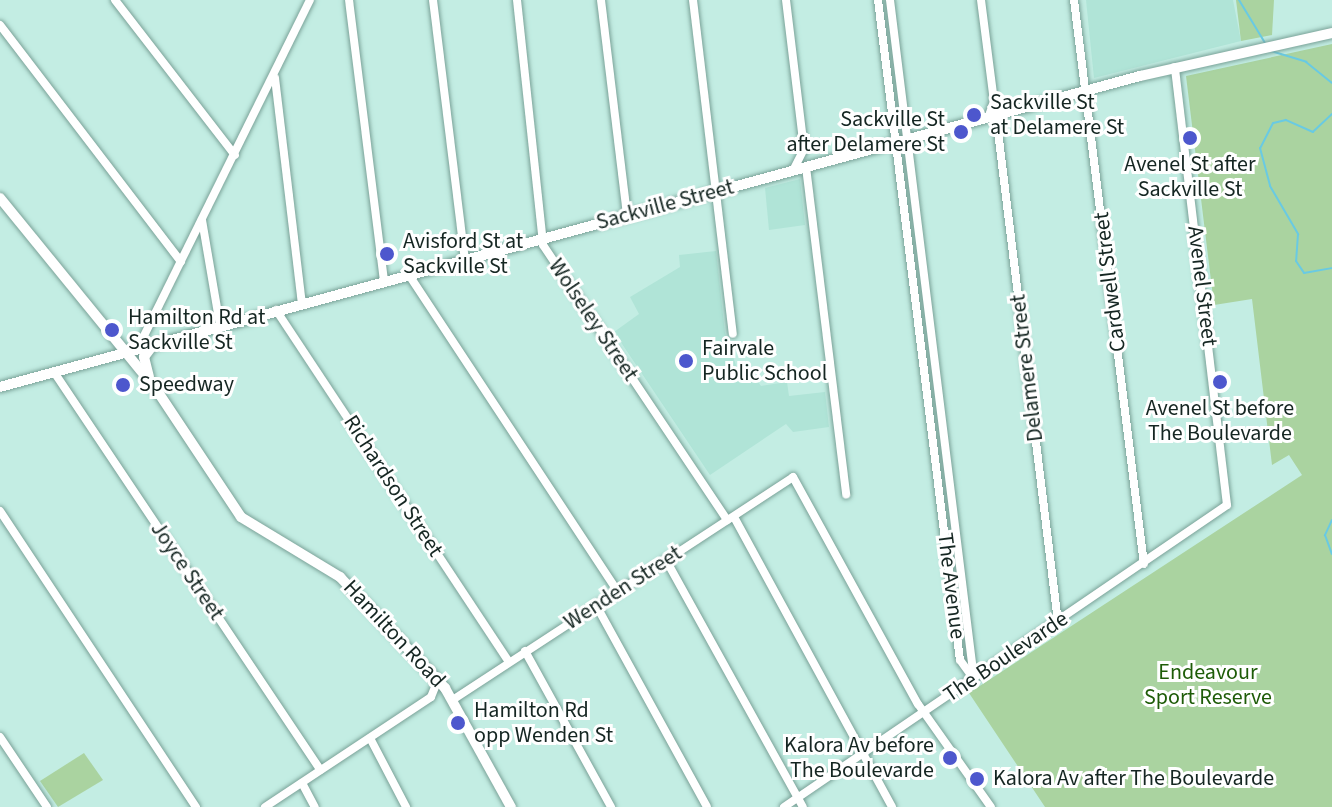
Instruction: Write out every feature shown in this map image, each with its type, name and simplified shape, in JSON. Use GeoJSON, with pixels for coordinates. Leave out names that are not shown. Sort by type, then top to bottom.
{"type":"FeatureCollection","features":[{"type":"Feature","properties":{"kind":"main road","name":"Sackville Street"},"geometry":{"type":"LineString","coordinates":[[3,384],[1175,67],[1332,33]]}},
{"type":"Feature","properties":{"kind":"main road","name":"Hamilton Road"},"geometry":{"type":"LineString","coordinates":[[0,198],[158,392],[241,517],[340,577],[438,680],[453,698],[511,807]]}},
{"type":"Feature","properties":{"kind":"main road"},"geometry":{"type":"LineString","coordinates":[[154,344],[144,361],[158,392]]}},
{"type":"Feature","properties":{"kind":"street"},"geometry":{"type":"LineString","coordinates":[[115,0],[235,155]]}},
{"type":"Feature","properties":{"kind":"street"},"geometry":{"type":"LineString","coordinates":[[138,348],[275,78],[310,0]]}},
{"type":"Feature","properties":{"kind":"street"},"geometry":{"type":"LineString","coordinates":[[349,0],[384,282]]}},
{"type":"Feature","properties":{"kind":"street"},"geometry":{"type":"LineString","coordinates":[[433,0],[465,260]]}},
{"type":"Feature","properties":{"kind":"street","name":"Wolseley Street"},"geometry":{"type":"LineString","coordinates":[[517,0],[543,238],[730,519],[892,807]]}},
{"type":"Feature","properties":{"kind":"street"},"geometry":{"type":"LineString","coordinates":[[601,0],[627,216]]}},
{"type":"Feature","properties":{"kind":"street"},"geometry":{"type":"LineString","coordinates":[[693,0],[733,334]]}},
{"type":"Feature","properties":{"kind":"street"},"geometry":{"type":"LineString","coordinates":[[786,0],[804,149],[793,171]]}},
{"type":"Feature","properties":{"kind":"street","name":"The Avenue"},"geometry":{"type":"LineString","coordinates":[[878,0],[902,141],[974,679]]}},
{"type":"Feature","properties":{"kind":"street","name":"The Avenue"},"geometry":{"type":"LineString","coordinates":[[890,0],[902,141]]}},
{"type":"Feature","properties":{"kind":"street","name":"Delamere Street"},"geometry":{"type":"LineString","coordinates":[[981,0],[1058,622]]}},
{"type":"Feature","properties":{"kind":"street","name":"Cardwell Street"},"geometry":{"type":"LineString","coordinates":[[1074,0],[1144,564]]}},
{"type":"Feature","properties":{"kind":"street"},"geometry":{"type":"LineString","coordinates":[[0,25],[181,262]]}},
{"type":"Feature","properties":{"kind":"street","name":"Avenel Street"},"geometry":{"type":"LineString","coordinates":[[1175,67],[1227,505]]}},
{"type":"Feature","properties":{"kind":"street"},"geometry":{"type":"LineString","coordinates":[[275,78],[302,304]]}},
{"type":"Feature","properties":{"kind":"street"},"geometry":{"type":"LineString","coordinates":[[994,101],[997,115]]}},
{"type":"Feature","properties":{"kind":"street"},"geometry":{"type":"LineString","coordinates":[[804,149],[819,164]]}},
{"type":"Feature","properties":{"kind":"street"},"geometry":{"type":"LineString","coordinates":[[806,167],[846,495]]}},
{"type":"Feature","properties":{"kind":"street"},"geometry":{"type":"LineString","coordinates":[[202,220],[220,325]]}},
{"type":"Feature","properties":{"kind":"street"},"geometry":{"type":"LineString","coordinates":[[409,275],[617,590]]}},
{"type":"Feature","properties":{"kind":"street","name":"Richardson Street"},"geometry":{"type":"LineString","coordinates":[[276,310],[509,662]]}},
{"type":"Feature","properties":{"kind":"street","name":"Joyce Street"},"geometry":{"type":"LineString","coordinates":[[54,372],[320,770]]}},
{"type":"Feature","properties":{"kind":"street","name":"Wenden Street"},"geometry":{"type":"LineString","coordinates":[[453,698],[793,477],[926,712]]}},
{"type":"Feature","properties":{"kind":"street","name":"The Boulevarde"},"geometry":{"type":"LineString","coordinates":[[784,807],[1227,505]]}},
{"type":"Feature","properties":{"kind":"street"},"geometry":{"type":"LineString","coordinates":[[0,511],[196,807]]}},
{"type":"Feature","properties":{"kind":"street"},"geometry":{"type":"LineString","coordinates":[[666,560],[803,807]]}},
{"type":"Feature","properties":{"kind":"street"},"geometry":{"type":"LineString","coordinates":[[596,605],[707,807]]}},
{"type":"Feature","properties":{"kind":"street"},"geometry":{"type":"LineString","coordinates":[[525,651],[611,807]]}},
{"type":"Feature","properties":{"kind":"street"},"geometry":{"type":"LineString","coordinates":[[265,807],[431,697],[438,680]]}},
{"type":"Feature","properties":{"kind":"street"},"geometry":{"type":"LineString","coordinates":[[431,697],[453,698]]}},
{"type":"Feature","properties":{"kind":"street"},"geometry":{"type":"LineString","coordinates":[[926,712],[991,807]]}},
{"type":"Feature","properties":{"kind":"street"},"geometry":{"type":"LineString","coordinates":[[0,737],[47,807]]}},
{"type":"Feature","properties":{"kind":"street"},"geometry":{"type":"LineString","coordinates":[[370,738],[406,807]]}},
{"type":"Feature","properties":{"kind":"street"},"geometry":{"type":"LineString","coordinates":[[302,783],[315,807]]}},
{"type":"Feature","properties":{"kind":"shaded area"},"geometry":{"type":"Polygon","coordinates":[[[1086,0],[1233,0],[1241,41],[1094,78],[1086,0]]]}},
{"type":"Feature","properties":{"kind":"shaded area"},"geometry":{"type":"Polygon","coordinates":[[[800,179],[805,225],[769,230],[765,188],[800,179]]]}},
{"type":"Feature","properties":{"kind":"shaded area","name":"Fairvale Public School"},"geometry":{"type":"Polygon","coordinates":[[[716,251],[725,333],[739,374],[752,373],[761,386],[787,382],[789,396],[825,392],[829,427],[793,432],[786,424],[710,475],[614,332],[639,314],[630,297],[680,267],[679,255],[716,251]]]}},
{"type":"Feature","properties":{"kind":"green space"},"geometry":{"type":"Polygon","coordinates":[[[1236,0],[1274,0],[1272,35],[1241,41],[1236,0]]]}},
{"type":"Feature","properties":{"kind":"green space","name":"Endeavour Sport Reserve"},"geometry":{"type":"Polygon","coordinates":[[[1332,44],[1332,807],[1045,807],[969,693],[1302,475],[1289,455],[1272,465],[1252,299],[1214,305],[1186,76],[1332,44]]]}},
{"type":"Feature","properties":{"kind":"green space"},"geometry":{"type":"Polygon","coordinates":[[[84,753],[103,780],[58,807],[40,781],[84,753]]]}},
{"type":"Feature","properties":{"kind":"waterway"},"geometry":{"type":"LineString","coordinates":[[1239,0],[1265,43]]}},
{"type":"Feature","properties":{"kind":"waterway"},"geometry":{"type":"LineString","coordinates":[[1271,51],[1306,62],[1332,83]]}},
{"type":"Feature","properties":{"kind":"waterway"},"geometry":{"type":"LineString","coordinates":[[1332,114],[1313,132],[1286,120],[1273,123],[1260,148],[1270,186],[1298,234],[1296,261],[1304,273],[1332,268]]}},
{"type":"Feature","properties":{"kind":"waterway"},"geometry":{"type":"LineString","coordinates":[[1332,520],[1325,535],[1332,554]]}},
{"type":"Feature","properties":{"kind":"place","name":"Sackville St at Delamere St"},"geometry":{"type":"Point","coordinates":[974,115]}},
{"type":"Feature","properties":{"kind":"place","name":"Sackville St after Delamere St"},"geometry":{"type":"Point","coordinates":[961,132]}},
{"type":"Feature","properties":{"kind":"place","name":"Avenel St after Sackville St"},"geometry":{"type":"Point","coordinates":[1190,138]}},
{"type":"Feature","properties":{"kind":"place","name":"Avisford St at Sackville St"},"geometry":{"type":"Point","coordinates":[387,254]}},
{"type":"Feature","properties":{"kind":"place","name":"Hamilton Rd at Sackville St"},"geometry":{"type":"Point","coordinates":[112,330]}},
{"type":"Feature","properties":{"kind":"place","name":"Fairvale Public School"},"geometry":{"type":"Point","coordinates":[686,361]}},
{"type":"Feature","properties":{"kind":"place","name":"Avenel St before The Boulevarde"},"geometry":{"type":"Point","coordinates":[1220,382]}},
{"type":"Feature","properties":{"kind":"place","name":"Speedway"},"geometry":{"type":"Point","coordinates":[123,385]}},
{"type":"Feature","properties":{"kind":"place","name":"Hamilton Rd opp Wenden St"},"geometry":{"type":"Point","coordinates":[458,723]}},
{"type":"Feature","properties":{"kind":"place","name":"Kalora Av before The Boulevarde"},"geometry":{"type":"Point","coordinates":[950,758]}},
{"type":"Feature","properties":{"kind":"place","name":"Kalora Av after The Boulevarde"},"geometry":{"type":"Point","coordinates":[977,779]}}]}
